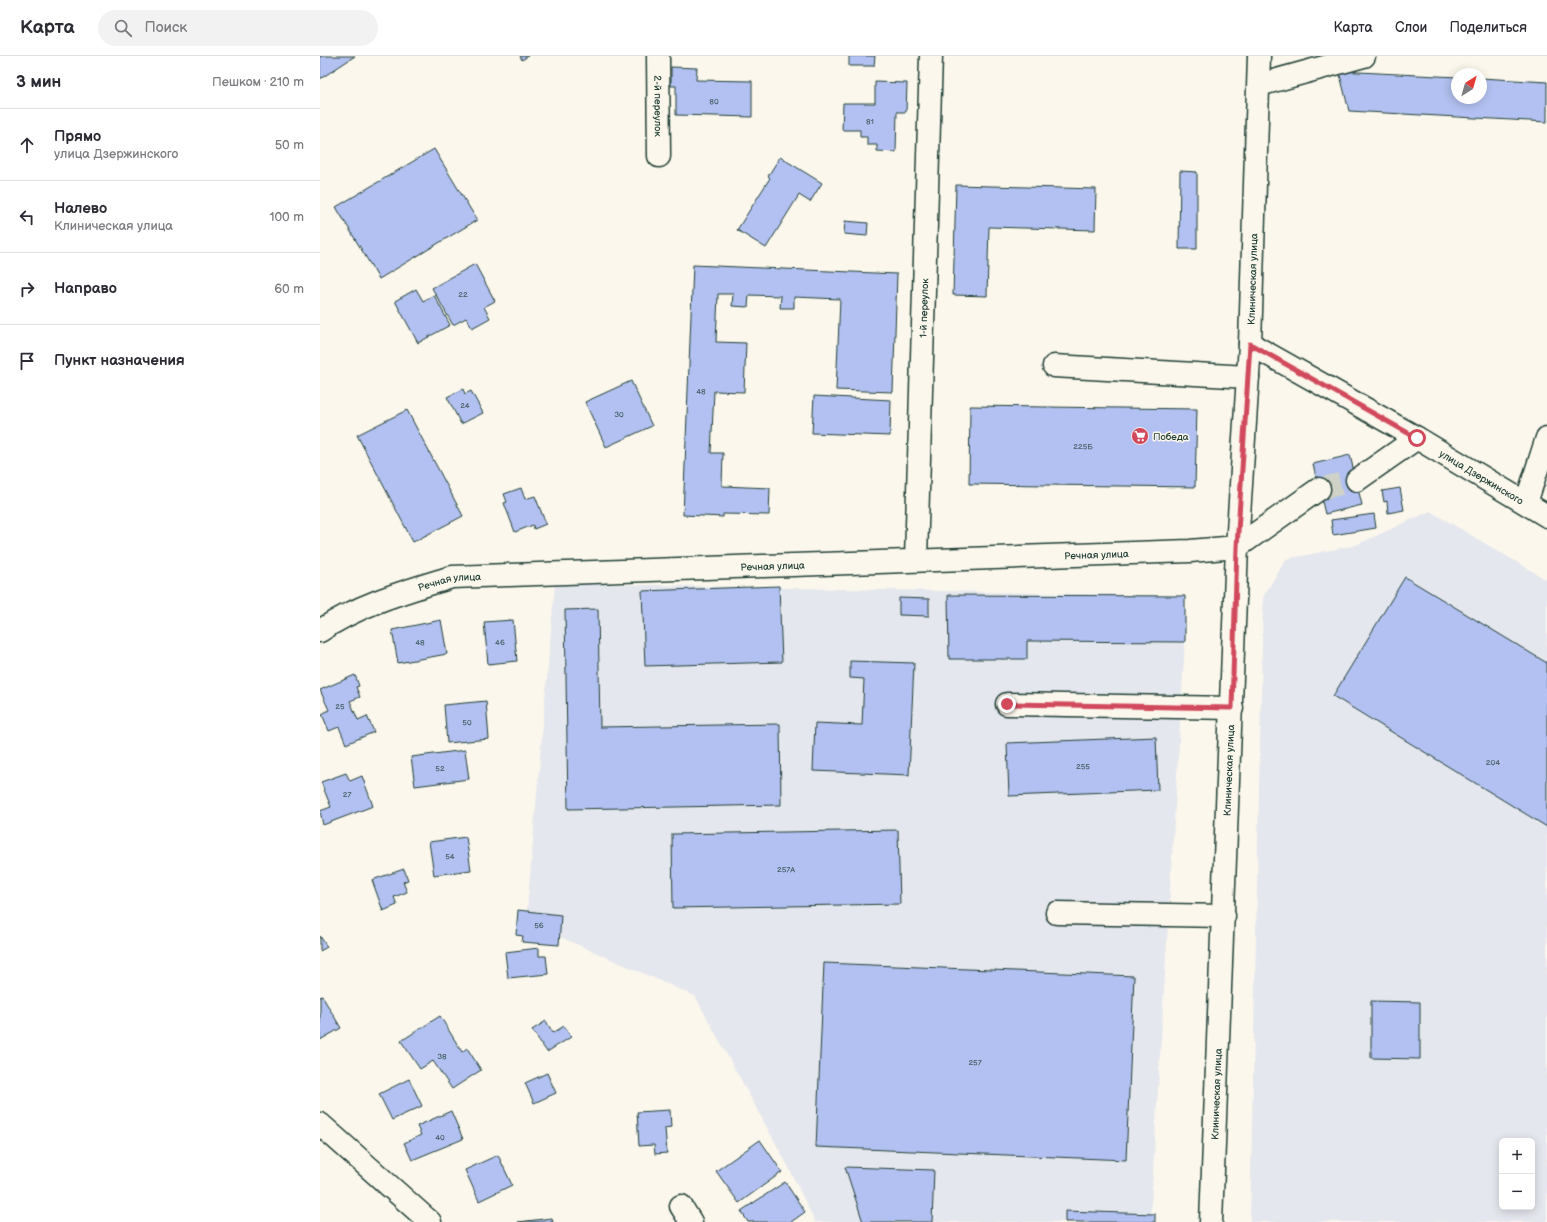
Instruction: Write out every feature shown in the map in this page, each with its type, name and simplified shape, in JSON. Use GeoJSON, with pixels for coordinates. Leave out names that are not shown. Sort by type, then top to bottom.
{"type":"FeatureCollection","features":[{"type":"Feature","properties":{"kind":"street","name":"2-й переулок"},"geometry":{"type":"LineString","coordinates":[[658,56],[659,156]]}},
{"type":"Feature","properties":{"kind":"street","name":"1-й переулок"},"geometry":{"type":"LineString","coordinates":[[916,559],[931,56]]}},
{"type":"Feature","properties":{"kind":"street","name":"Клиническая улица"},"geometry":{"type":"LineString","coordinates":[[1211,1222],[1224,916],[1237,547],[1250,344],[1259,56]]}},
{"type":"Feature","properties":{"kind":"street"},"geometry":{"type":"LineString","coordinates":[[1259,85],[1364,56]]}},
{"type":"Feature","properties":{"kind":"street","name":"улица Дзержинского"},"geometry":{"type":"LineString","coordinates":[[1250,344],[1417,438],[1547,516]]}},
{"type":"Feature","properties":{"kind":"street"},"geometry":{"type":"LineString","coordinates":[[1054,366],[1248,377]]}},
{"type":"Feature","properties":{"kind":"street"},"geometry":{"type":"LineString","coordinates":[[1357,480],[1417,438]]}},
{"type":"Feature","properties":{"kind":"street"},"geometry":{"type":"LineString","coordinates":[[1526,503],[1547,438]]}},
{"type":"Feature","properties":{"kind":"street"},"geometry":{"type":"LineString","coordinates":[[1237,547],[1319,489]]}},
{"type":"Feature","properties":{"kind":"street","name":"Речная улица"},"geometry":{"type":"LineString","coordinates":[[320,632],[334,622],[397,593],[452,577],[916,559],[1182,551],[1237,547]]}},
{"type":"Feature","properties":{"kind":"street"},"geometry":{"type":"LineString","coordinates":[[1007,704],[1232,708]]}},
{"type":"Feature","properties":{"kind":"street"},"geometry":{"type":"LineString","coordinates":[[1056,913],[1224,916]]}},
{"type":"Feature","properties":{"kind":"street"},"geometry":{"type":"LineString","coordinates":[[320,1124],[430,1222]]}},
{"type":"Feature","properties":{"kind":"shaded area"},"geometry":{"type":"Polygon","coordinates":[[[1430,511],[1547,580],[1547,1222],[1250,1222],[1263,597],[1286,559],[1356,545],[1430,511]]]}},
{"type":"Feature","properties":{"kind":"shaded area"},"geometry":{"type":"Polygon","coordinates":[[[555,583],[1185,596],[1185,642],[1150,1222],[815,1222],[788,1166],[695,996],[526,922],[555,583]]]}},
{"type":"Feature","properties":{"kind":"building"},"geometry":{"type":"Polygon","coordinates":[[[320,56],[355,56],[320,79],[320,56]]]}},
{"type":"Feature","properties":{"kind":"building"},"geometry":{"type":"Polygon","coordinates":[[[520,56],[528,56],[522,60],[520,56]]]}},
{"type":"Feature","properties":{"kind":"building"},"geometry":{"type":"Polygon","coordinates":[[[849,56],[875,56],[874,66],[849,66],[849,56]]]}},
{"type":"Feature","properties":{"kind":"building"},"geometry":{"type":"Polygon","coordinates":[[[671,67],[697,68],[696,80],[752,81],[752,117],[676,115],[676,86],[671,86],[671,67]]]}},
{"type":"Feature","properties":{"kind":"building"},"geometry":{"type":"Polygon","coordinates":[[[1339,71],[1451,77],[1451,104],[1487,104],[1487,78],[1547,82],[1547,122],[1349,111],[1339,71]]]}},
{"type":"Feature","properties":{"kind":"building"},"geometry":{"type":"Polygon","coordinates":[[[875,82],[907,83],[906,112],[897,112],[896,152],[877,151],[877,145],[867,145],[867,137],[860,137],[860,130],[842,130],[843,103],[875,103],[875,82]]]}},
{"type":"Feature","properties":{"kind":"building"},"geometry":{"type":"Polygon","coordinates":[[[434,149],[477,220],[379,279],[336,207],[434,149]]]}},
{"type":"Feature","properties":{"kind":"building"},"geometry":{"type":"Polygon","coordinates":[[[780,157],[822,183],[810,202],[799,195],[766,248],[737,230],[770,178],[768,176],[780,157]]]}},
{"type":"Feature","properties":{"kind":"building"},"geometry":{"type":"Polygon","coordinates":[[[1180,171],[1197,172],[1197,249],[1179,249],[1180,171]]]}},
{"type":"Feature","properties":{"kind":"building"},"geometry":{"type":"Polygon","coordinates":[[[956,185],[1096,189],[1095,230],[989,227],[987,296],[953,295],[956,185]]]}},
{"type":"Feature","properties":{"kind":"building"},"geometry":{"type":"Polygon","coordinates":[[[845,221],[868,223],[867,236],[844,234],[845,221]]]}},
{"type":"Feature","properties":{"kind":"building"},"geometry":{"type":"Polygon","coordinates":[[[475,264],[495,301],[484,307],[490,318],[472,328],[466,318],[453,325],[432,288],[475,264]]]}},
{"type":"Feature","properties":{"kind":"building"},"geometry":{"type":"Polygon","coordinates":[[[693,265],[897,274],[893,392],[836,390],[840,299],[794,297],[794,308],[780,308],[781,296],[749,295],[748,307],[732,306],[733,294],[718,294],[716,342],[746,343],[744,392],[714,391],[711,453],[723,453],[722,486],[770,488],[769,515],[723,514],[723,517],[683,515],[693,265]]]}},
{"type":"Feature","properties":{"kind":"building"},"geometry":{"type":"Polygon","coordinates":[[[416,289],[423,301],[434,295],[450,325],[418,343],[395,301],[416,289]]]}},
{"type":"Feature","properties":{"kind":"building"},"geometry":{"type":"Polygon","coordinates":[[[631,381],[652,426],[606,447],[585,402],[631,381]]]}},
{"type":"Feature","properties":{"kind":"building"},"geometry":{"type":"Polygon","coordinates":[[[463,389],[465,394],[471,391],[483,413],[461,424],[447,397],[463,389]]]}},
{"type":"Feature","properties":{"kind":"building"},"geometry":{"type":"Polygon","coordinates":[[[814,396],[891,400],[890,436],[812,433],[814,396]]]}},
{"type":"Feature","properties":{"kind":"building"},"geometry":{"type":"Polygon","coordinates":[[[970,406],[1197,409],[1195,487],[969,484],[970,406]]]}},
{"type":"Feature","properties":{"kind":"building"},"geometry":{"type":"Polygon","coordinates":[[[407,410],[463,516],[413,542],[357,435],[407,410]]]}},
{"type":"Feature","properties":{"kind":"building"},"geometry":{"type":"Polygon","coordinates":[[[1350,455],[1362,505],[1325,514],[1313,464],[1350,455]]]}},
{"type":"Feature","properties":{"kind":"building"},"geometry":{"type":"Polygon","coordinates":[[[521,488],[525,499],[535,496],[546,524],[534,529],[533,525],[515,532],[504,503],[507,502],[504,494],[521,488]]]}},
{"type":"Feature","properties":{"kind":"building"},"geometry":{"type":"Polygon","coordinates":[[[1400,488],[1404,510],[1388,513],[1387,501],[1384,502],[1382,491],[1400,488]]]}},
{"type":"Feature","properties":{"kind":"building"},"geometry":{"type":"Polygon","coordinates":[[[1374,514],[1376,528],[1333,535],[1331,520],[1374,514]]]}},
{"type":"Feature","properties":{"kind":"building"},"geometry":{"type":"Polygon","coordinates":[[[1405,577],[1547,663],[1547,827],[1333,696],[1405,577]]]}},
{"type":"Feature","properties":{"kind":"building"},"geometry":{"type":"Polygon","coordinates":[[[779,586],[782,662],[645,666],[642,591],[779,586]]]}},
{"type":"Feature","properties":{"kind":"building"},"geometry":{"type":"Polygon","coordinates":[[[948,595],[1185,596],[1185,642],[1027,641],[1027,659],[949,659],[948,595]]]}},
{"type":"Feature","properties":{"kind":"building"},"geometry":{"type":"Polygon","coordinates":[[[899,598],[929,599],[929,616],[899,615],[899,598]]]}},
{"type":"Feature","properties":{"kind":"building"},"geometry":{"type":"Polygon","coordinates":[[[598,609],[600,727],[780,724],[781,805],[568,809],[565,610],[598,609]]]}},
{"type":"Feature","properties":{"kind":"building"},"geometry":{"type":"Polygon","coordinates":[[[441,620],[447,654],[398,663],[392,630],[441,620]]]}},
{"type":"Feature","properties":{"kind":"building"},"geometry":{"type":"Polygon","coordinates":[[[513,620],[517,661],[488,664],[484,622],[513,620]]]}},
{"type":"Feature","properties":{"kind":"building"},"geometry":{"type":"Polygon","coordinates":[[[850,661],[914,663],[909,775],[813,771],[815,723],[862,725],[864,679],[850,678],[850,661]]]}},
{"type":"Feature","properties":{"kind":"building"},"geometry":{"type":"Polygon","coordinates":[[[355,675],[359,686],[356,687],[360,697],[350,701],[358,720],[367,716],[374,732],[346,744],[339,727],[329,731],[322,714],[329,710],[320,690],[355,675]]]}},
{"type":"Feature","properties":{"kind":"building"},"geometry":{"type":"Polygon","coordinates":[[[486,701],[489,739],[447,743],[444,705],[486,701]]]}},
{"type":"Feature","properties":{"kind":"building"},"geometry":{"type":"Polygon","coordinates":[[[1156,737],[1158,790],[1009,796],[1007,743],[1156,737]]]}},
{"type":"Feature","properties":{"kind":"building"},"geometry":{"type":"Polygon","coordinates":[[[465,750],[469,779],[415,786],[411,757],[465,750]]]}},
{"type":"Feature","properties":{"kind":"building"},"geometry":{"type":"Polygon","coordinates":[[[346,773],[350,781],[362,776],[373,806],[323,825],[320,811],[331,807],[321,782],[346,773]]]}},
{"type":"Feature","properties":{"kind":"building"},"geometry":{"type":"Polygon","coordinates":[[[898,830],[900,904],[673,908],[672,834],[898,830]]]}},
{"type":"Feature","properties":{"kind":"building"},"geometry":{"type":"Polygon","coordinates":[[[466,837],[471,870],[434,875],[429,842],[466,837]]]}},
{"type":"Feature","properties":{"kind":"building"},"geometry":{"type":"Polygon","coordinates":[[[404,869],[408,880],[403,882],[407,892],[394,897],[397,905],[383,911],[372,880],[404,869]]]}},
{"type":"Feature","properties":{"kind":"building"},"geometry":{"type":"Polygon","coordinates":[[[518,910],[561,915],[559,945],[522,942],[523,936],[516,935],[518,910]]]}},
{"type":"Feature","properties":{"kind":"building"},"geometry":{"type":"Polygon","coordinates":[[[320,936],[327,947],[320,951],[320,936]]]}},
{"type":"Feature","properties":{"kind":"building"},"geometry":{"type":"Polygon","coordinates":[[[539,948],[539,956],[546,956],[548,974],[508,978],[505,952],[539,948]]]}},
{"type":"Feature","properties":{"kind":"building"},"geometry":{"type":"Polygon","coordinates":[[[824,963],[1134,976],[1126,1160],[816,1147],[824,963]]]}},
{"type":"Feature","properties":{"kind":"building"},"geometry":{"type":"Polygon","coordinates":[[[322,996],[341,1028],[320,1040],[320,997],[322,996]]]}},
{"type":"Feature","properties":{"kind":"building"},"geometry":{"type":"Polygon","coordinates":[[[1371,1001],[1420,1002],[1420,1059],[1371,1058],[1371,1001]]]}},
{"type":"Feature","properties":{"kind":"building"},"geometry":{"type":"Polygon","coordinates":[[[440,1016],[462,1052],[467,1048],[481,1070],[452,1089],[433,1061],[420,1069],[401,1041],[440,1016]]]}},
{"type":"Feature","properties":{"kind":"building"},"geometry":{"type":"Polygon","coordinates":[[[546,1021],[553,1033],[564,1026],[571,1037],[547,1052],[532,1030],[546,1021]]]}},
{"type":"Feature","properties":{"kind":"building"},"geometry":{"type":"Polygon","coordinates":[[[547,1073],[556,1093],[534,1103],[525,1083],[547,1073]]]}},
{"type":"Feature","properties":{"kind":"building"},"geometry":{"type":"Polygon","coordinates":[[[409,1079],[422,1106],[392,1120],[379,1094],[409,1079]]]}},
{"type":"Feature","properties":{"kind":"building"},"geometry":{"type":"Polygon","coordinates":[[[670,1110],[671,1127],[665,1128],[667,1153],[655,1154],[654,1145],[639,1146],[637,1112],[670,1110]]]}},
{"type":"Feature","properties":{"kind":"building"},"geometry":{"type":"Polygon","coordinates":[[[451,1111],[463,1139],[412,1160],[404,1143],[421,1135],[417,1126],[451,1111]]]}},
{"type":"Feature","properties":{"kind":"building"},"geometry":{"type":"Polygon","coordinates":[[[760,1140],[782,1172],[739,1203],[716,1171],[760,1140]]]}},
{"type":"Feature","properties":{"kind":"building"},"geometry":{"type":"Polygon","coordinates":[[[498,1155],[512,1185],[479,1201],[465,1170],[498,1155]]]}},
{"type":"Feature","properties":{"kind":"building"},"geometry":{"type":"Polygon","coordinates":[[[845,1167],[934,1170],[932,1222],[863,1222],[845,1167]]]}},
{"type":"Feature","properties":{"kind":"building"},"geometry":{"type":"Polygon","coordinates":[[[785,1182],[805,1212],[791,1222],[748,1222],[741,1211],[785,1182]]]}},
{"type":"Feature","properties":{"kind":"building"},"geometry":{"type":"Polygon","coordinates":[[[1065,1211],[1155,1214],[1155,1222],[1065,1222],[1065,1211]]]}},
{"type":"Feature","properties":{"kind":"building"},"geometry":{"type":"Polygon","coordinates":[[[552,1218],[553,1222],[518,1222],[552,1218]]]}},
{"type":"Feature","properties":{"kind":"tunnel"},"geometry":{"type":"LineString","coordinates":[[1319,489],[1357,480]]}},
{"type":"Feature","properties":{"kind":"place","name":"Победа"},"geometry":{"type":"Point","coordinates":[1140,436]}},
{"type":"Feature","properties":{"kind":"route"},"geometry":{"type":"LineString","coordinates":[[1007,704],[1232,708],[1237,547],[1250,344],[1417,438]]}}]}
